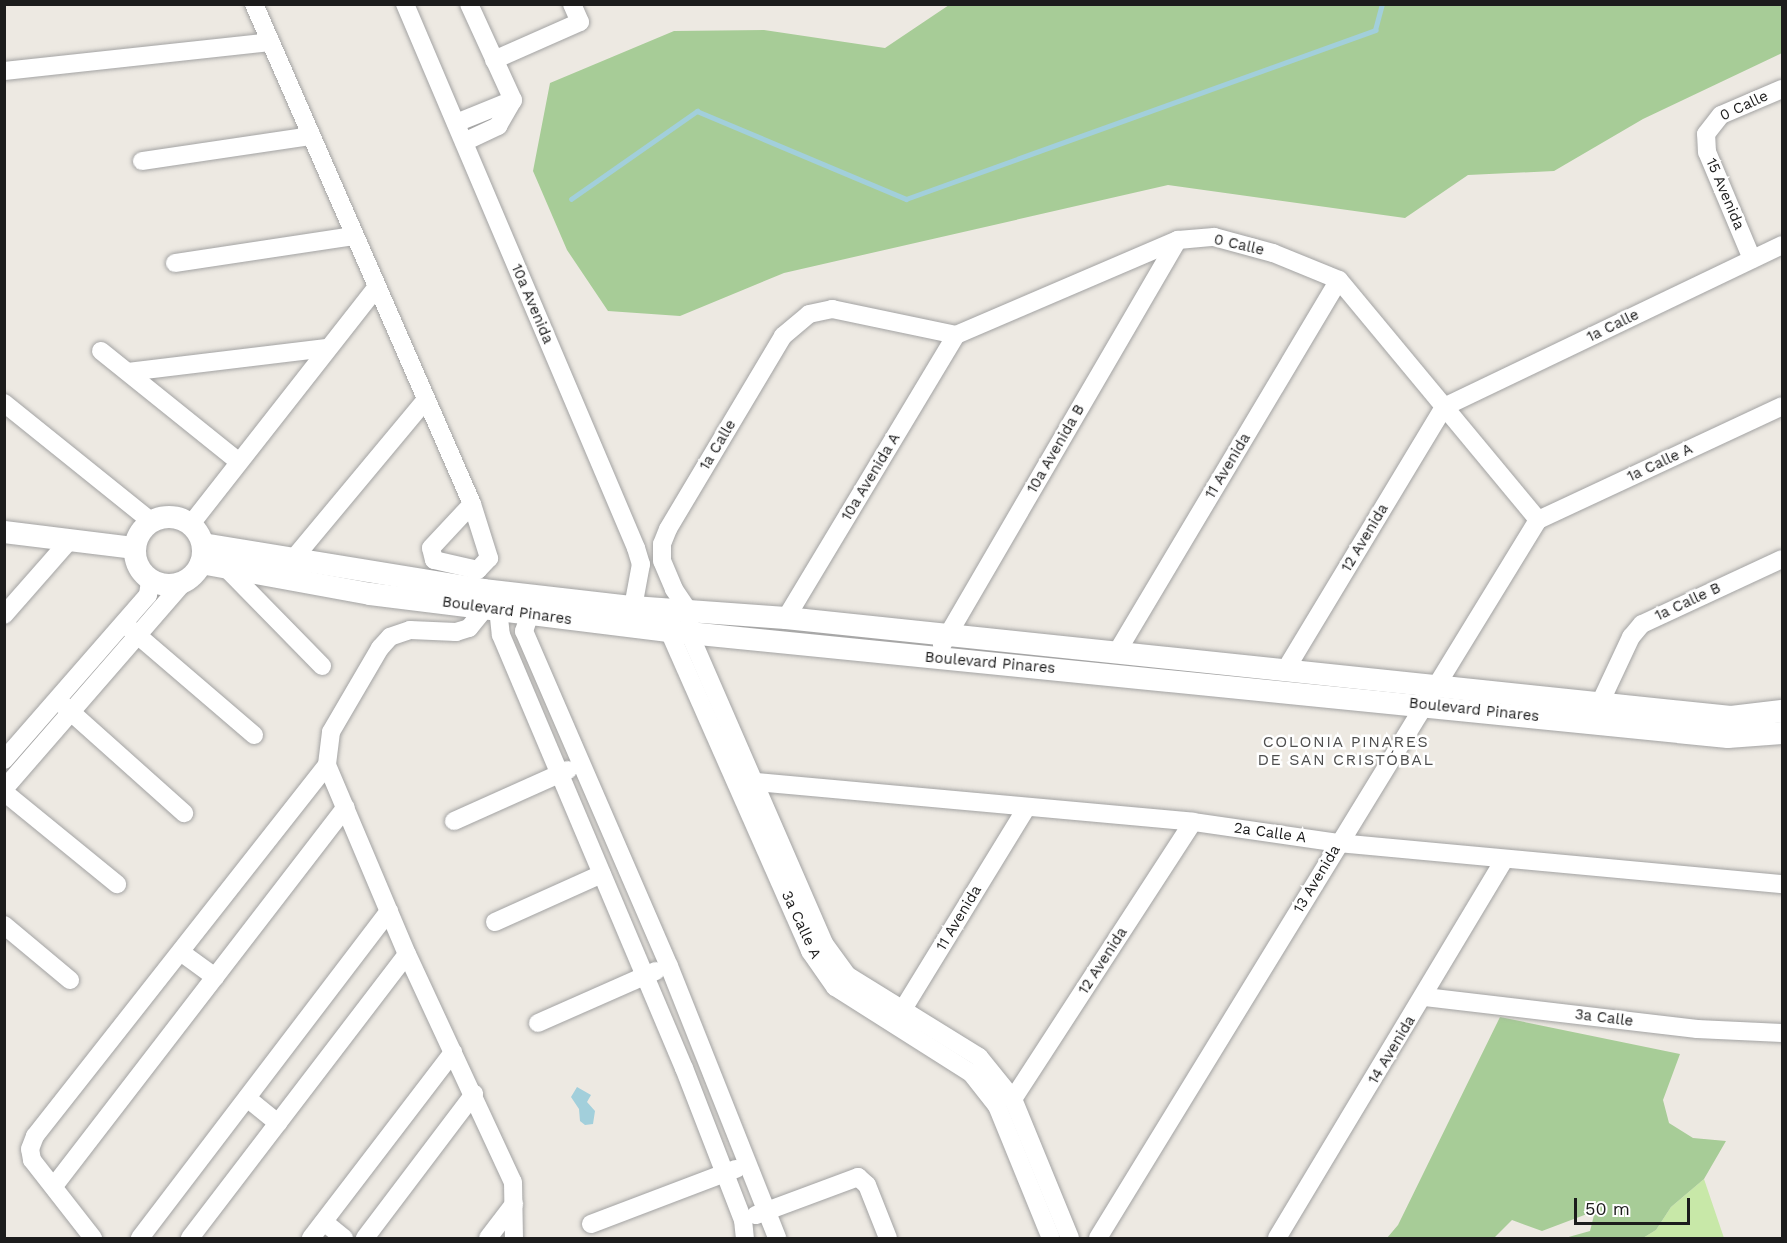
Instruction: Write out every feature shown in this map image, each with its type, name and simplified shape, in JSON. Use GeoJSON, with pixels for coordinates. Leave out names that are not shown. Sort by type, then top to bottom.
{"type":"FeatureCollection","features":[{"type":"Feature","properties":{"kind":"street"},"geometry":{"type":"LineString","coordinates":[[254,4],[353,236],[472,504]]}},
{"type":"Feature","properties":{"kind":"street","name":"10a Avenida"},"geometry":{"type":"LineString","coordinates":[[405,4],[636,548],[641,564],[633,607]]}},
{"type":"Feature","properties":{"kind":"street"},"geometry":{"type":"LineString","coordinates":[[469,4],[513,100]]}},
{"type":"Feature","properties":{"kind":"street"},"geometry":{"type":"LineString","coordinates":[[494,60],[580,22],[572,4]]}},
{"type":"Feature","properties":{"kind":"street"},"geometry":{"type":"LineString","coordinates":[[4,71],[270,42]]}},
{"type":"Feature","properties":{"kind":"street","name":"0 Calle"},"geometry":{"type":"LineString","coordinates":[[1708,128],[1721,115],[1782,89]]}},
{"type":"Feature","properties":{"kind":"street"},"geometry":{"type":"LineString","coordinates":[[456,123],[513,100]]}},
{"type":"Feature","properties":{"kind":"street"},"geometry":{"type":"LineString","coordinates":[[464,142],[498,126],[513,100]]}},
{"type":"Feature","properties":{"kind":"street","name":"15 Avenida"},"geometry":{"type":"LineString","coordinates":[[1708,128],[1707,152],[1752,260]]}},
{"type":"Feature","properties":{"kind":"street"},"geometry":{"type":"LineString","coordinates":[[142,161],[310,136]]}},
{"type":"Feature","properties":{"kind":"street"},"geometry":{"type":"LineString","coordinates":[[175,263],[353,236]]}},
{"type":"Feature","properties":{"kind":"street","name":"0 Calle"},"geometry":{"type":"LineString","coordinates":[[956,335],[1178,240],[1214,237],[1273,253],[1339,280],[1538,520]]}},
{"type":"Feature","properties":{"kind":"street","name":"10a Avenida B"},"geometry":{"type":"LineString","coordinates":[[936,659],[947,635],[1178,240]]}},
{"type":"Feature","properties":{"kind":"street","name":"1a Calle"},"geometry":{"type":"LineString","coordinates":[[1444,407],[1782,245]]}},
{"type":"Feature","properties":{"kind":"street","name":"11 Avenida"},"geometry":{"type":"LineString","coordinates":[[1117,652],[1339,280]]}},
{"type":"Feature","properties":{"kind":"street"},"geometry":{"type":"LineString","coordinates":[[191,524],[238,461],[376,288]]}},
{"type":"Feature","properties":{"kind":"street","name":"1a Calle"},"geometry":{"type":"LineString","coordinates":[[678,615],[662,561],[664,536],[783,336],[809,314],[843,309],[956,335]]}},
{"type":"Feature","properties":{"kind":"street","name":"10a Avenida A"},"geometry":{"type":"LineString","coordinates":[[786,618],[956,335]]}},
{"type":"Feature","properties":{"kind":"street"},"geometry":{"type":"LineString","coordinates":[[128,372],[327,348]]}},
{"type":"Feature","properties":{"kind":"street"},"geometry":{"type":"LineString","coordinates":[[101,351],[238,461]]}},
{"type":"Feature","properties":{"kind":"street"},"geometry":{"type":"LineString","coordinates":[[285,579],[294,558],[425,401]]}},
{"type":"Feature","properties":{"kind":"street"},"geometry":{"type":"LineString","coordinates":[[4,403],[151,521]]}},
{"type":"Feature","properties":{"kind":"street","name":"1a Calle A"},"geometry":{"type":"LineString","coordinates":[[1538,520],[1782,406]]}},
{"type":"Feature","properties":{"kind":"street","name":"12 Avenida"},"geometry":{"type":"LineString","coordinates":[[1286,669],[1444,407]]}},
{"type":"Feature","properties":{"kind":"street"},"geometry":{"type":"LineString","coordinates":[[117,884],[4,790],[186,580],[202,554],[191,524],[171,516],[151,521],[137,537],[135,548],[138,566],[150,580],[168,585],[186,580]]}},
{"type":"Feature","properties":{"kind":"street","name":"13 Avenida"},"geometry":{"type":"LineString","coordinates":[[1098,1239],[1538,520]]}},
{"type":"Feature","properties":{"kind":"street"},"geometry":{"type":"LineString","coordinates":[[4,532],[135,548]]}},
{"type":"Feature","properties":{"kind":"street"},"geometry":{"type":"LineString","coordinates":[[4,615],[69,541]]}},
{"type":"Feature","properties":{"kind":"street","name":"Boulevard Pinares"},"geometry":{"type":"LineString","coordinates":[[202,554],[294,558],[493,600]]}},
{"type":"Feature","properties":{"kind":"street","name":"Boulevard Pinares"},"geometry":{"type":"LineString","coordinates":[[202,554],[230,571],[370,594],[493,600],[532,605],[678,615],[786,618],[1600,701],[1731,717],[1782,711]]}},
{"type":"Feature","properties":{"kind":"street","name":"1a Calle B"},"geometry":{"type":"LineString","coordinates":[[1600,701],[1631,637],[1642,624],[1782,559]]}},
{"type":"Feature","properties":{"kind":"street"},"geometry":{"type":"LineString","coordinates":[[230,571],[322,666]]}},
{"type":"Feature","properties":{"kind":"street"},"geometry":{"type":"LineString","coordinates":[[4,760],[122,622],[148,595],[150,580]]}},
{"type":"Feature","properties":{"kind":"street"},"geometry":{"type":"LineString","coordinates":[[93,1239],[32,1160],[30,1149],[35,1136],[182,953],[327,765],[331,732],[380,648],[390,637],[410,630],[456,632],[469,628],[493,600]]}},
{"type":"Feature","properties":{"kind":"street"},"geometry":{"type":"LineString","coordinates":[[493,600],[501,635],[557,775],[646,975],[725,1173],[743,1220],[745,1239]]}},
{"type":"Feature","properties":{"kind":"street"},"geometry":{"type":"LineString","coordinates":[[532,605],[524,631],[580,765],[669,966],[777,1239]]}},
{"type":"Feature","properties":{"kind":"street","name":"Boulevard Pinares"},"geometry":{"type":"LineString","coordinates":[[532,605],[633,607],[936,659],[1426,704],[1728,737],[1782,733]]}},
{"type":"Feature","properties":{"kind":"street","name":"3a Calle A"},"geometry":{"type":"LineString","coordinates":[[678,615],[757,783],[824,943],[847,975],[979,1058],[1013,1099],[1070,1239]]}},
{"type":"Feature","properties":{"kind":"street","name":"3a Calle A"},"geometry":{"type":"LineString","coordinates":[[678,615],[810,951],[835,987],[893,1026],[971,1073],[997,1106],[1051,1239]]}},
{"type":"Feature","properties":{"kind":"street"},"geometry":{"type":"LineString","coordinates":[[122,622],[254,735]]}},
{"type":"Feature","properties":{"kind":"street"},"geometry":{"type":"LineString","coordinates":[[55,700],[71,711],[184,813]]}},
{"type":"Feature","properties":{"kind":"street"},"geometry":{"type":"LineString","coordinates":[[327,765],[407,954],[513,1182],[514,1239]]}},
{"type":"Feature","properties":{"kind":"street"},"geometry":{"type":"LineString","coordinates":[[454,821],[580,765]]}},
{"type":"Feature","properties":{"kind":"street","name":"2a Calle A"},"geometry":{"type":"LineString","coordinates":[[757,783],[1025,810],[1192,822],[1339,843],[1782,884]]}},
{"type":"Feature","properties":{"kind":"street"},"geometry":{"type":"LineString","coordinates":[[54,1186],[346,807]]}},
{"type":"Feature","properties":{"kind":"street","name":"11 Avenida"},"geometry":{"type":"LineString","coordinates":[[893,1026],[1025,810]]}},
{"type":"Feature","properties":{"kind":"street","name":"12 Avenida"},"geometry":{"type":"LineString","coordinates":[[1013,1099],[1192,822]]}},
{"type":"Feature","properties":{"kind":"street","name":"14 Avenida"},"geometry":{"type":"LineString","coordinates":[[1277,1239],[1425,997],[1504,860]]}},
{"type":"Feature","properties":{"kind":"street"},"geometry":{"type":"LineString","coordinates":[[495,922],[602,874]]}},
{"type":"Feature","properties":{"kind":"street"},"geometry":{"type":"LineString","coordinates":[[140,1239],[389,911]]}},
{"type":"Feature","properties":{"kind":"street"},"geometry":{"type":"LineString","coordinates":[[4,925],[70,980]]}},
{"type":"Feature","properties":{"kind":"street"},"geometry":{"type":"LineString","coordinates":[[182,953],[215,976]]}},
{"type":"Feature","properties":{"kind":"street"},"geometry":{"type":"LineString","coordinates":[[190,1239],[407,954]]}},
{"type":"Feature","properties":{"kind":"street"},"geometry":{"type":"LineString","coordinates":[[538,1023],[669,966]]}},
{"type":"Feature","properties":{"kind":"street","name":"3a Calle"},"geometry":{"type":"LineString","coordinates":[[1425,997],[1697,1029],[1782,1033]]}},
{"type":"Feature","properties":{"kind":"street"},"geometry":{"type":"LineString","coordinates":[[311,1239],[453,1052]]}},
{"type":"Feature","properties":{"kind":"street"},"geometry":{"type":"LineString","coordinates":[[365,1239],[474,1094]]}},
{"type":"Feature","properties":{"kind":"street"},"geometry":{"type":"LineString","coordinates":[[247,1098],[278,1123]]}},
{"type":"Feature","properties":{"kind":"street"},"geometry":{"type":"LineString","coordinates":[[591,1224],[748,1164]]}},
{"type":"Feature","properties":{"kind":"street"},"geometry":{"type":"LineString","coordinates":[[743,1220],[858,1177],[867,1185],[888,1239]]}},
{"type":"Feature","properties":{"kind":"street"},"geometry":{"type":"LineString","coordinates":[[488,1239],[514,1204]]}},
{"type":"Feature","properties":{"kind":"street"},"geometry":{"type":"LineString","coordinates":[[324,1222],[344,1239]]}},
{"type":"Feature","properties":{"kind":"green space"},"geometry":{"type":"Polygon","coordinates":[[[949,5],[1782,5],[1782,53],[1643,119],[1554,171],[1468,175],[1405,218],[1168,185],[784,273],[680,316],[608,311],[567,250],[533,171],[550,83],[674,31],[764,30],[885,48],[949,5]]]}},
{"type":"Feature","properties":{"kind":"green space"},"geometry":{"type":"Polygon","coordinates":[[[1500,1017],[1680,1054],[1663,1100],[1669,1123],[1693,1138],[1726,1141],[1704,1179],[1671,1207],[1656,1230],[1643,1238],[1565,1238],[1590,1231],[1595,1211],[1542,1231],[1512,1220],[1494,1238],[1387,1238],[1398,1225],[1500,1017]]]}},
{"type":"Feature","properties":{"kind":"green space"},"geometry":{"type":"Polygon","coordinates":[[[1704,1179],[1724,1238],[1643,1238],[1656,1230],[1671,1207],[1704,1179]]]}},
{"type":"Feature","properties":{"kind":"water"},"geometry":{"type":"Polygon","coordinates":[[[577,1087],[591,1095],[587,1102],[595,1111],[593,1124],[585,1125],[580,1121],[579,1109],[571,1097],[577,1087]]]}},
{"type":"Feature","properties":{"kind":"waterway"},"geometry":{"type":"LineString","coordinates":[[571,199],[697,111],[906,199],[1375,30],[1382,4]]}},
{"type":"Feature","properties":{"kind":"district","name":"COLONIA PINARES DE SAN CRISTÓBAL"},"geometry":{"type":"Point","coordinates":[1346,751]}}]}
